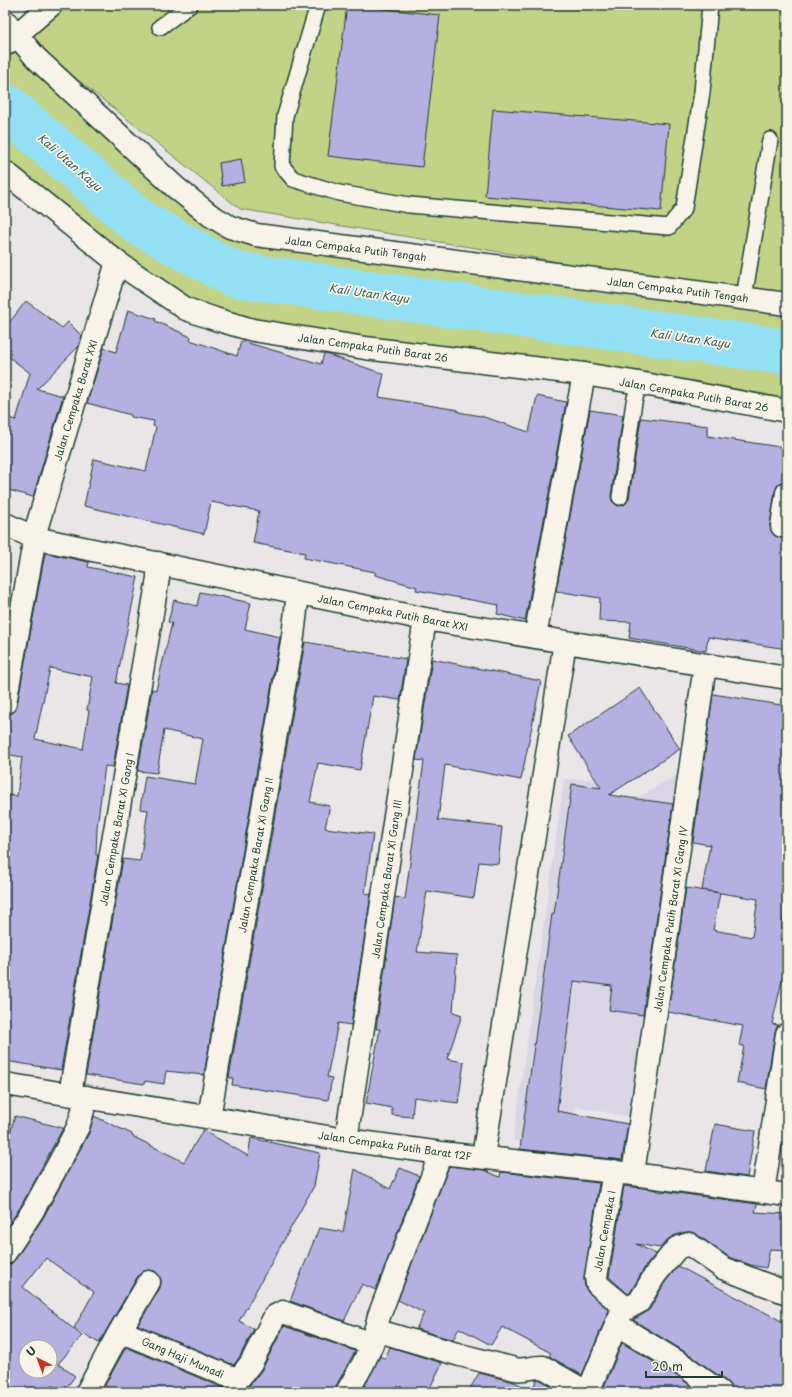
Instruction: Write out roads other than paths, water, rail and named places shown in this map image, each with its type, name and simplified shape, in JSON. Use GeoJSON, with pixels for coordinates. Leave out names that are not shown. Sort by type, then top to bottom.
{"type":"FeatureCollection","features":[{"type":"Feature","properties":{"kind":"street"},"geometry":{"type":"LineString","coordinates":[[9,33],[51,5]]}},
{"type":"Feature","properties":{"kind":"street","name":"Jalan Cempaka Putih Tengah"},"geometry":{"type":"LineString","coordinates":[[9,33],[175,188],[210,215],[230,227],[256,235],[787,304]]}},
{"type":"Feature","properties":{"kind":"street","name":"Jalan Cempaka Putih Barat 26"},"geometry":{"type":"LineString","coordinates":[[5,172],[117,262],[186,309],[215,320],[253,330],[365,348],[584,374],[787,411]]}},
{"type":"Feature","properties":{"kind":"street","name":"Jalan Cempaka Barat XXI"},"geometry":{"type":"LineString","coordinates":[[5,703],[35,538],[117,262]]}},
{"type":"Feature","properties":{"kind":"street"},"geometry":{"type":"LineString","coordinates":[[535,637],[584,374]]}},
{"type":"Feature","properties":{"kind":"street"},"geometry":{"type":"LineString","coordinates":[[782,526],[787,493]]}},
{"type":"Feature","properties":{"kind":"street","name":"Jalan Cempaka Putih Barat XXI"},"geometry":{"type":"LineString","coordinates":[[5,524],[35,538],[298,594],[425,619],[787,678]]}},
{"type":"Feature","properties":{"kind":"street","name":"Jalan Cempaka Barat XI Gang I"},"geometry":{"type":"LineString","coordinates":[[5,1253],[32,1212],[78,1126],[78,1096],[156,594],[158,563]]}},
{"type":"Feature","properties":{"kind":"street","name":"Jalan Cempaka Barat XI Gang II"},"geometry":{"type":"LineString","coordinates":[[209,1117],[293,636],[298,594]]}},
{"type":"Feature","properties":{"kind":"street","name":"Jalan Cempaka Barat XI Gang III"},"geometry":{"type":"LineString","coordinates":[[346,1140],[425,619]]}},
{"type":"Feature","properties":{"kind":"street"},"geometry":{"type":"LineString","coordinates":[[483,1157],[565,642]]}},
{"type":"Feature","properties":{"kind":"street","name":"Jalan Cempaka Putih Barat XI Gang IV"},"geometry":{"type":"LineString","coordinates":[[624,1173],[705,665]]}},
{"type":"Feature","properties":{"kind":"street"},"geometry":{"type":"LineString","coordinates":[[763,1192],[787,1034]]}},
{"type":"Feature","properties":{"kind":"street","name":"Jalan Cempaka Putih Barat 12F"},"geometry":{"type":"LineString","coordinates":[[5,1084],[346,1140],[441,1153],[624,1173],[787,1195]]}},
{"type":"Feature","properties":{"kind":"street"},"geometry":{"type":"LineString","coordinates":[[347,1392],[363,1364],[379,1316],[441,1153]]}},
{"type":"Feature","properties":{"kind":"street","name":"Jalan Cempaka I"},"geometry":{"type":"LineString","coordinates":[[619,1318],[620,1304],[597,1284],[596,1277],[624,1173]]}},
{"type":"Feature","properties":{"kind":"street"},"geometry":{"type":"LineString","coordinates":[[587,1392],[619,1318],[639,1302],[655,1275],[677,1248],[689,1244],[723,1268],[787,1293]]}},
{"type":"Feature","properties":{"kind":"street"},"geometry":{"type":"LineString","coordinates":[[87,1392],[120,1331],[150,1282]]}},
{"type":"Feature","properties":{"kind":"street","name":"Gang Haji Munadi"},"geometry":{"type":"LineString","coordinates":[[120,1331],[233,1378],[240,1377],[251,1363],[275,1316],[284,1312],[373,1337],[460,1355],[515,1369],[523,1370],[537,1366],[543,1367],[587,1392]]}},
{"type":"Feature","properties":{"kind":"street"},"geometry":{"type":"LineString","coordinates":[[619,1318],[720,1392]]}},
{"type":"Feature","properties":{"kind":"lane"},"geometry":{"type":"LineString","coordinates":[[160,28],[190,5]]}},
{"type":"Feature","properties":{"kind":"lane"},"geometry":{"type":"LineString","coordinates":[[318,5],[284,116],[282,166],[294,179],[339,193],[409,205],[669,227],[684,208],[702,92],[710,5]]}},
{"type":"Feature","properties":{"kind":"lane"},"geometry":{"type":"LineString","coordinates":[[744,298],[770,140]]}},
{"type":"Feature","properties":{"kind":"lane"},"geometry":{"type":"LineString","coordinates":[[620,497],[634,402],[639,383]]}},
{"type":"Feature","properties":{"kind":"waterway","name":"Kali Utan Kayu"},"geometry":{"type":"LineString","coordinates":[[5,106],[139,222],[233,274],[787,352]]}}]}
